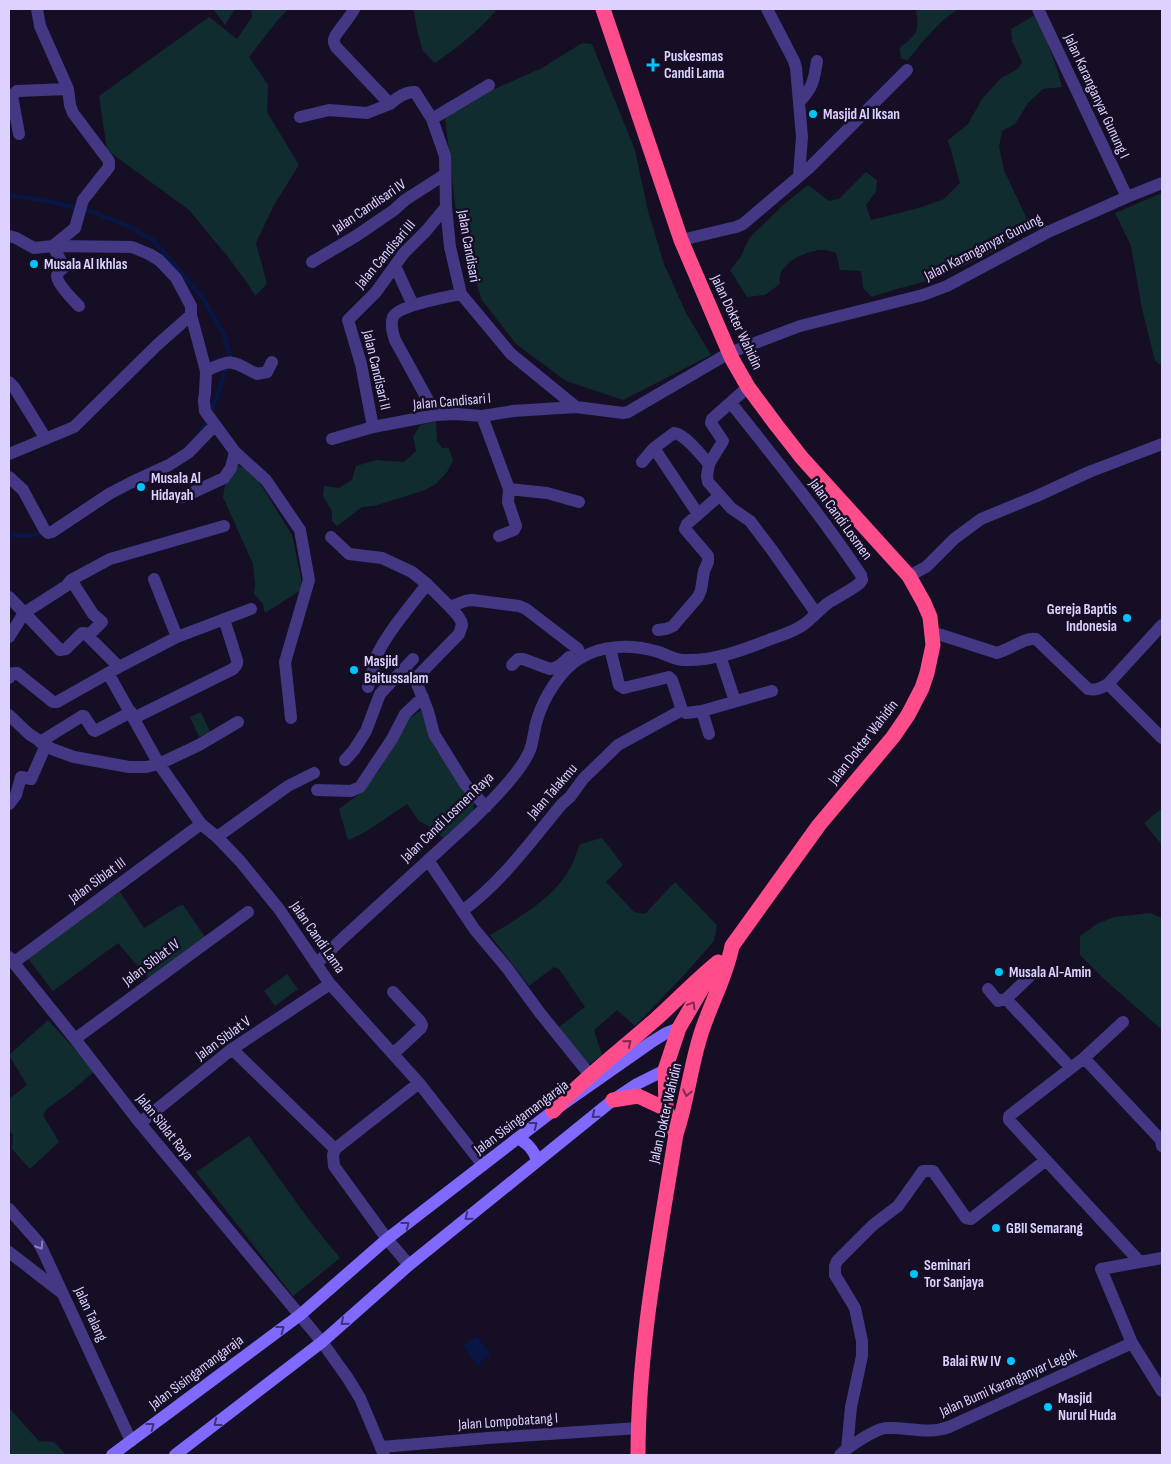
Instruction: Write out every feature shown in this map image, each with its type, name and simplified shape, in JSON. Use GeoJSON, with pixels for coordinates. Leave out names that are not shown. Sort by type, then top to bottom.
{"type":"FeatureCollection","features":[{"type":"Feature","properties":{"kind":"highway","name":"Jalan Dokter Wahidin"},"geometry":{"type":"LineString","coordinates":[[603,9],[681,240],[729,354],[748,387],[802,458],[909,576],[930,617],[933,645],[922,688],[908,715],[893,737],[819,824],[732,946],[728,965],[700,1037],[683,1114],[676,1134],[645,1334],[638,1428],[638,1455]]}},
{"type":"Feature","properties":{"kind":"highway"},"geometry":{"type":"LineString","coordinates":[[553,1111],[590,1075],[657,1018],[718,962],[732,946]]}},
{"type":"Feature","properties":{"kind":"highway"},"geometry":{"type":"LineString","coordinates":[[676,1134],[666,1109],[665,1070],[679,1028],[718,962]]}},
{"type":"Feature","properties":{"kind":"highway"},"geometry":{"type":"LineString","coordinates":[[679,1028],[700,1037]]}},
{"type":"Feature","properties":{"kind":"highway"},"geometry":{"type":"LineString","coordinates":[[665,1070],[693,1066]]}},
{"type":"Feature","properties":{"kind":"highway"},"geometry":{"type":"LineString","coordinates":[[613,1100],[638,1096],[666,1109]]}},
{"type":"Feature","properties":{"kind":"main road","name":"Jalan Sisingamangaraja"},"geometry":{"type":"LineString","coordinates":[[112,1455],[300,1315],[387,1239],[553,1111],[650,1043],[666,1033],[679,1028]]}},
{"type":"Feature","properties":{"kind":"main road"},"geometry":{"type":"LineString","coordinates":[[175,1455],[322,1342],[409,1265],[613,1100],[637,1084],[665,1070]]}},
{"type":"Feature","properties":{"kind":"main road"},"geometry":{"type":"LineString","coordinates":[[518,1138],[529,1146],[537,1160]]}},
{"type":"Feature","properties":{"kind":"street"},"geometry":{"type":"LineString","coordinates":[[36,9],[42,30],[68,89],[73,113],[109,161],[106,171],[81,209],[78,224],[72,232],[53,246]]}},
{"type":"Feature","properties":{"kind":"street"},"geometry":{"type":"LineString","coordinates":[[300,117],[329,110],[367,113],[390,104],[334,43],[334,37],[354,9]]}},
{"type":"Feature","properties":{"kind":"street"},"geometry":{"type":"LineString","coordinates":[[766,9],[794,61],[802,137],[799,176]]}},
{"type":"Feature","properties":{"kind":"street","name":"Jalan Karanganyar Gunung I"},"geometry":{"type":"LineString","coordinates":[[1038,9],[1127,197]]}},
{"type":"Feature","properties":{"kind":"street"},"geometry":{"type":"LineString","coordinates":[[799,102],[809,91],[813,82],[817,61]]}},
{"type":"Feature","properties":{"kind":"street"},"geometry":{"type":"LineString","coordinates":[[681,240],[740,226],[809,168],[907,70]]}},
{"type":"Feature","properties":{"kind":"street"},"geometry":{"type":"LineString","coordinates":[[432,119],[489,85]]}},
{"type":"Feature","properties":{"kind":"street"},"geometry":{"type":"LineString","coordinates":[[19,134],[12,97],[17,91],[68,89]]}},
{"type":"Feature","properties":{"kind":"street","name":"Jalan Candisari"},"geometry":{"type":"LineString","coordinates":[[390,104],[412,91],[415,92],[432,119],[445,156],[444,175],[450,247],[461,294],[511,354],[576,407]]}},
{"type":"Feature","properties":{"kind":"street","name":"Jalan Candisari IV"},"geometry":{"type":"LineString","coordinates":[[312,262],[356,236],[444,175]]}},
{"type":"Feature","properties":{"kind":"street","name":"Jalan Karanganyar Gunung"},"geometry":{"type":"LineString","coordinates":[[729,354],[800,326],[924,294],[946,286],[1048,232],[1162,183]]}},
{"type":"Feature","properties":{"kind":"street","name":"Jalan Candisari III"},"geometry":{"type":"LineString","coordinates":[[348,320],[376,292],[404,253],[446,207]]}},
{"type":"Feature","properties":{"kind":"street"},"geometry":{"type":"LineString","coordinates":[[9,236],[34,248],[53,246],[132,247],[160,260],[176,278],[191,306],[191,314],[206,371],[205,406],[214,424],[236,452],[266,480],[300,530],[309,580],[285,662],[291,718]]}},
{"type":"Feature","properties":{"kind":"street"},"geometry":{"type":"LineString","coordinates":[[53,246],[64,267],[57,272],[59,283],[79,306]]}},
{"type":"Feature","properties":{"kind":"street"},"geometry":{"type":"LineString","coordinates":[[395,266],[413,305]]}},
{"type":"Feature","properties":{"kind":"street"},"geometry":{"type":"LineString","coordinates":[[436,415],[398,347],[393,331],[394,316],[399,311],[413,305],[461,294]]}},
{"type":"Feature","properties":{"kind":"street"},"geometry":{"type":"LineString","coordinates":[[9,454],[74,426],[191,314]]}},
{"type":"Feature","properties":{"kind":"street","name":"Jalan Candisari II"},"geometry":{"type":"LineString","coordinates":[[348,320],[361,364],[373,428]]}},
{"type":"Feature","properties":{"kind":"street"},"geometry":{"type":"LineString","coordinates":[[576,407],[628,412],[729,354]]}},
{"type":"Feature","properties":{"kind":"street"},"geometry":{"type":"LineString","coordinates":[[206,371],[228,362],[257,374],[267,372],[272,362]]}},
{"type":"Feature","properties":{"kind":"street"},"geometry":{"type":"LineString","coordinates":[[9,382],[46,439]]}},
{"type":"Feature","properties":{"kind":"street"},"geometry":{"type":"LineString","coordinates":[[748,387],[712,420],[711,423],[723,441],[709,464],[708,482],[731,508],[750,521],[816,613]]}},
{"type":"Feature","properties":{"kind":"street","name":"Jalan Candi Losmen"},"geometry":{"type":"LineString","coordinates":[[732,403],[838,540],[861,575],[862,580],[860,583],[816,613]]}},
{"type":"Feature","properties":{"kind":"street","name":"Jalan Candisari I"},"geometry":{"type":"LineString","coordinates":[[332,439],[436,415],[482,416],[513,411],[576,407]]}},
{"type":"Feature","properties":{"kind":"street"},"geometry":{"type":"LineString","coordinates":[[482,416],[510,489],[508,502],[516,528],[499,536]]}},
{"type":"Feature","properties":{"kind":"street"},"geometry":{"type":"LineString","coordinates":[[9,477],[23,490],[46,531],[59,528],[109,494],[169,466],[188,453],[214,424]]}},
{"type":"Feature","properties":{"kind":"street"},"geometry":{"type":"LineString","coordinates":[[642,462],[654,448],[674,433],[677,433],[709,464]]}},
{"type":"Feature","properties":{"kind":"street"},"geometry":{"type":"LineString","coordinates":[[909,576],[926,567],[954,539],[981,519],[1089,472],[1162,444]]}},
{"type":"Feature","properties":{"kind":"street"},"geometry":{"type":"LineString","coordinates":[[654,448],[698,514]]}},
{"type":"Feature","properties":{"kind":"street"},"geometry":{"type":"LineString","coordinates":[[183,497],[224,478],[231,468],[236,452]]}},
{"type":"Feature","properties":{"kind":"street"},"geometry":{"type":"LineString","coordinates":[[510,489],[547,493],[579,502]]}},
{"type":"Feature","properties":{"kind":"street"},"geometry":{"type":"LineString","coordinates":[[658,630],[666,630],[673,626],[694,602],[701,590],[708,556],[685,528],[719,496]]}},
{"type":"Feature","properties":{"kind":"street"},"geometry":{"type":"LineString","coordinates":[[9,637],[24,613],[66,586],[71,580],[110,559],[224,526]]}},
{"type":"Feature","properties":{"kind":"street"},"geometry":{"type":"LineString","coordinates":[[331,537],[349,554],[382,558],[407,569],[427,584],[461,620],[459,634],[415,679]]}},
{"type":"Feature","properties":{"kind":"street"},"geometry":{"type":"LineString","coordinates":[[154,579],[177,637]]}},
{"type":"Feature","properties":{"kind":"street"},"geometry":{"type":"LineString","coordinates":[[9,597],[60,650],[66,649],[82,633],[89,635],[102,622],[93,614],[71,580]]}},
{"type":"Feature","properties":{"kind":"street"},"geometry":{"type":"LineString","coordinates":[[368,687],[376,657],[384,643],[427,584]]}},
{"type":"Feature","properties":{"kind":"street"},"geometry":{"type":"LineString","coordinates":[[450,607],[472,600],[519,606],[526,609],[578,650]]}},
{"type":"Feature","properties":{"kind":"street"},"geometry":{"type":"LineString","coordinates":[[9,678],[13,673],[17,673],[55,702],[177,637],[251,609]]}},
{"type":"Feature","properties":{"kind":"street","name":"Jalan Candi Losmen Raya"},"geometry":{"type":"LineString","coordinates":[[316,964],[486,807],[510,779],[530,750],[538,716],[553,686],[576,660],[589,652],[602,648],[624,647],[657,651],[681,660],[720,656],[746,649],[791,632],[809,621],[816,613]]}},
{"type":"Feature","properties":{"kind":"street"},"geometry":{"type":"LineString","coordinates":[[9,804],[16,795],[22,777],[31,780],[43,743],[82,716],[84,716],[95,731],[233,669],[238,664],[224,619]]}},
{"type":"Feature","properties":{"kind":"street"},"geometry":{"type":"LineString","coordinates":[[932,632],[996,653],[1030,638],[1036,639],[1088,689],[1099,690],[1108,684],[1162,625]]}},
{"type":"Feature","properties":{"kind":"street","name":"Jalan Candi Lama"},"geometry":{"type":"LineString","coordinates":[[89,635],[114,670],[133,715],[159,764],[202,824],[233,853],[279,909],[330,984],[419,1083],[483,1165]]}},
{"type":"Feature","properties":{"kind":"street"},"geometry":{"type":"LineString","coordinates":[[512,665],[518,659],[523,659],[554,669],[578,650],[610,641],[628,640],[642,643],[657,651]]}},
{"type":"Feature","properties":{"kind":"street"},"geometry":{"type":"LineString","coordinates":[[610,648],[619,685],[624,688],[669,677],[672,680],[682,710],[686,713],[702,711],[772,692]]}},
{"type":"Feature","properties":{"kind":"street"},"geometry":{"type":"LineString","coordinates":[[720,656],[735,701]]}},
{"type":"Feature","properties":{"kind":"street"},"geometry":{"type":"LineString","coordinates":[[345,760],[366,731],[380,694],[413,659]]}},
{"type":"Feature","properties":{"kind":"street"},"geometry":{"type":"LineString","coordinates":[[403,670],[415,679],[423,697],[434,734],[465,784],[486,807]]}},
{"type":"Feature","properties":{"kind":"street"},"geometry":{"type":"LineString","coordinates":[[1108,684],[1162,738]]}},
{"type":"Feature","properties":{"kind":"street"},"geometry":{"type":"LineString","coordinates":[[317,790],[351,791],[360,787],[392,739],[405,714],[423,697]]}},
{"type":"Feature","properties":{"kind":"street","name":"Jalan Talakmu"},"geometry":{"type":"LineString","coordinates":[[462,911],[480,898],[499,880],[562,804],[570,798],[583,779],[618,745],[682,710]]}},
{"type":"Feature","properties":{"kind":"street"},"geometry":{"type":"LineString","coordinates":[[702,711],[709,734]]}},
{"type":"Feature","properties":{"kind":"street"},"geometry":{"type":"LineString","coordinates":[[9,715],[29,734],[65,754],[101,763],[144,768],[159,764],[199,745],[238,722]]}},
{"type":"Feature","properties":{"kind":"street"},"geometry":{"type":"LineString","coordinates":[[217,837],[288,786],[314,773]]}},
{"type":"Feature","properties":{"kind":"street","name":"Jalan Siblat III"},"geometry":{"type":"LineString","coordinates":[[11,960],[202,824]]}},
{"type":"Feature","properties":{"kind":"street"},"geometry":{"type":"LineString","coordinates":[[428,860],[475,930],[590,1075]]}},
{"type":"Feature","properties":{"kind":"street","name":"Jalan Siblat IV"},"geometry":{"type":"LineString","coordinates":[[75,1039],[248,912]]}},
{"type":"Feature","properties":{"kind":"street","name":"Jalan Siblat Raya"},"geometry":{"type":"LineString","coordinates":[[11,960],[140,1123],[300,1315]]}},
{"type":"Feature","properties":{"kind":"street"},"geometry":{"type":"LineString","coordinates":[[988,989],[998,1000],[1006,999],[1032,974]]}},
{"type":"Feature","properties":{"kind":"street","name":"Jalan Siblat V"},"geometry":{"type":"LineString","coordinates":[[140,1123],[232,1049],[330,984]]}},
{"type":"Feature","properties":{"kind":"street"},"geometry":{"type":"LineString","coordinates":[[393,992],[422,1024],[422,1028],[393,1054]]}},
{"type":"Feature","properties":{"kind":"street"},"geometry":{"type":"LineString","coordinates":[[1006,999],[1071,1068]]}},
{"type":"Feature","properties":{"kind":"street"},"geometry":{"type":"LineString","coordinates":[[1123,1022],[1084,1058],[1008,1118],[1140,1262]]}},
{"type":"Feature","properties":{"kind":"street"},"geometry":{"type":"LineString","coordinates":[[232,1049],[335,1149]]}},
{"type":"Feature","properties":{"kind":"street"},"geometry":{"type":"LineString","coordinates":[[1084,1058],[1162,1142]]}},
{"type":"Feature","properties":{"kind":"street"},"geometry":{"type":"LineString","coordinates":[[409,1265],[387,1239],[334,1166],[332,1155],[335,1149],[419,1083]]}},
{"type":"Feature","properties":{"kind":"street"},"geometry":{"type":"LineString","coordinates":[[844,1452],[862,1356],[862,1340],[855,1308],[834,1272],[838,1261],[873,1225],[898,1206],[923,1171],[933,1171],[966,1218],[971,1219],[1046,1160]]}},
{"type":"Feature","properties":{"kind":"street","name":"Jalan Talang"},"geometry":{"type":"LineString","coordinates":[[9,1209],[39,1243],[131,1441]]}},
{"type":"Feature","properties":{"kind":"street"},"geometry":{"type":"LineString","coordinates":[[9,1252],[64,1294]]}},
{"type":"Feature","properties":{"kind":"street"},"geometry":{"type":"LineString","coordinates":[[1162,1258],[1101,1269],[1132,1343],[1162,1391]]}},
{"type":"Feature","properties":{"kind":"street"},"geometry":{"type":"LineString","coordinates":[[300,1315],[322,1342],[360,1398],[382,1451]]}},
{"type":"Feature","properties":{"kind":"street","name":"Jalan Bumi Karanganyar Legok"},"geometry":{"type":"LineString","coordinates":[[844,1452],[885,1428],[934,1431],[949,1427],[1132,1343]]}},
{"type":"Feature","properties":{"kind":"street","name":"Jalan Lompobatang I"},"geometry":{"type":"LineString","coordinates":[[382,1451],[488,1438],[638,1428]]}},
{"type":"Feature","properties":{"kind":"green space"},"geometry":{"type":"Polygon","coordinates":[[[213,9],[235,9],[225,25],[213,9]]]}},
{"type":"Feature","properties":{"kind":"green space"},"geometry":{"type":"Polygon","coordinates":[[[251,9],[288,9],[249,57],[268,85],[267,112],[299,165],[274,205],[256,243],[267,284],[255,296],[228,257],[189,210],[107,150],[99,96],[209,17],[237,39],[252,17],[251,9]]]}},
{"type":"Feature","properties":{"kind":"green space"},"geometry":{"type":"Polygon","coordinates":[[[412,9],[497,9],[468,38],[435,63],[423,51],[412,9]]]}},
{"type":"Feature","properties":{"kind":"green space"},"geometry":{"type":"Polygon","coordinates":[[[919,9],[958,9],[925,39],[908,60],[901,59],[900,48],[916,32],[916,11],[919,9]]]}},
{"type":"Feature","properties":{"kind":"green space"},"geometry":{"type":"Polygon","coordinates":[[[1037,14],[1062,87],[1043,89],[1028,103],[1015,124],[1002,131],[999,147],[1004,170],[1031,228],[988,254],[954,270],[872,297],[863,288],[861,271],[840,270],[836,253],[818,250],[798,257],[786,265],[780,277],[780,284],[765,295],[747,297],[730,270],[740,258],[750,237],[782,206],[808,185],[829,201],[839,199],[866,172],[877,180],[876,192],[866,205],[871,220],[922,207],[944,199],[960,183],[948,140],[968,124],[982,99],[1001,78],[1018,69],[1022,62],[1012,41],[1011,29],[1037,14]]]}},
{"type":"Feature","properties":{"kind":"green space"},"geometry":{"type":"Polygon","coordinates":[[[582,43],[592,44],[635,150],[648,211],[664,264],[686,313],[711,355],[623,400],[566,381],[516,344],[482,300],[464,247],[455,205],[445,116],[479,96],[542,68],[582,43]]]}},
{"type":"Feature","properties":{"kind":"green space"},"geometry":{"type":"Polygon","coordinates":[[[1162,193],[1162,366],[1155,361],[1142,309],[1131,246],[1115,213],[1162,193]]]}},
{"type":"Feature","properties":{"kind":"green space"},"geometry":{"type":"Polygon","coordinates":[[[436,422],[437,441],[442,448],[449,448],[453,461],[447,472],[436,484],[425,490],[374,506],[362,507],[337,526],[332,521],[332,511],[323,496],[324,486],[339,488],[352,480],[356,466],[376,460],[404,462],[416,451],[413,437],[420,425],[436,422]]]}},
{"type":"Feature","properties":{"kind":"green space"},"geometry":{"type":"Polygon","coordinates":[[[239,466],[250,471],[258,480],[292,535],[301,578],[301,590],[265,613],[263,604],[254,594],[253,564],[223,497],[226,479],[239,466]]]}},
{"type":"Feature","properties":{"kind":"green space"},"geometry":{"type":"Polygon","coordinates":[[[423,709],[429,733],[436,750],[447,761],[474,802],[473,811],[443,838],[432,828],[419,821],[407,804],[367,831],[349,840],[339,809],[362,792],[379,770],[397,741],[404,722],[423,709]]]}},
{"type":"Feature","properties":{"kind":"green space"},"geometry":{"type":"Polygon","coordinates":[[[201,712],[210,732],[199,737],[190,717],[201,712]]]}},
{"type":"Feature","properties":{"kind":"green space"},"geometry":{"type":"Polygon","coordinates":[[[1162,808],[1162,845],[1144,823],[1162,808]]]}},
{"type":"Feature","properties":{"kind":"green space"},"geometry":{"type":"Polygon","coordinates":[[[602,838],[623,865],[606,882],[634,912],[645,914],[675,882],[717,925],[714,941],[635,1026],[617,1010],[594,1030],[602,1055],[587,1066],[558,1028],[585,1007],[559,969],[554,967],[529,986],[490,935],[522,915],[552,892],[568,872],[580,844],[602,838]]]}},
{"type":"Feature","properties":{"kind":"green space"},"geometry":{"type":"Polygon","coordinates":[[[120,892],[144,928],[183,905],[205,937],[148,978],[118,943],[53,991],[25,955],[120,892]]]}},
{"type":"Feature","properties":{"kind":"green space"},"geometry":{"type":"Polygon","coordinates":[[[1150,913],[1162,918],[1162,1030],[1080,955],[1080,936],[1097,924],[1114,917],[1150,913]]]}},
{"type":"Feature","properties":{"kind":"green space"},"geometry":{"type":"Polygon","coordinates":[[[287,974],[298,989],[275,1006],[264,991],[287,974]]]}},
{"type":"Feature","properties":{"kind":"green space"},"geometry":{"type":"Polygon","coordinates":[[[48,1020],[95,1071],[47,1109],[43,1115],[59,1142],[30,1169],[12,1149],[13,1135],[9,1130],[9,1099],[27,1085],[9,1055],[48,1020]]]}},
{"type":"Feature","properties":{"kind":"green space"},"geometry":{"type":"Polygon","coordinates":[[[249,1136],[309,1220],[340,1258],[293,1296],[196,1172],[249,1136]]]}},
{"type":"Feature","properties":{"kind":"green space"},"geometry":{"type":"Polygon","coordinates":[[[9,1408],[39,1441],[54,1442],[66,1455],[9,1455],[9,1408]]]}},
{"type":"Feature","properties":{"kind":"water"},"geometry":{"type":"Polygon","coordinates":[[[477,1336],[491,1355],[477,1365],[463,1346],[477,1336]]]}},
{"type":"Feature","properties":{"kind":"waterway"},"geometry":{"type":"LineString","coordinates":[[9,193],[11,196],[44,200],[93,212],[130,227],[153,240],[204,300],[224,335],[230,357],[216,399],[200,432]]}},
{"type":"Feature","properties":{"kind":"waterway"},"geometry":{"type":"LineString","coordinates":[[9,534],[27,536],[44,533]]}},
{"type":"Feature","properties":{"kind":"place","name":"Puskesmas Candi Lama"},"geometry":{"type":"Point","coordinates":[653,65]}},
{"type":"Feature","properties":{"kind":"place","name":"Masjid Al Iksan"},"geometry":{"type":"Point","coordinates":[813,114]}},
{"type":"Feature","properties":{"kind":"place","name":"Musala Al Ikhlas"},"geometry":{"type":"Point","coordinates":[34,264]}},
{"type":"Feature","properties":{"kind":"place","name":"Musala Al Hidayah"},"geometry":{"type":"Point","coordinates":[141,487]}},
{"type":"Feature","properties":{"kind":"place","name":"Gereja Baptis Indonesia"},"geometry":{"type":"Point","coordinates":[1127,618]}},
{"type":"Feature","properties":{"kind":"place","name":"Masjid Baitussalam"},"geometry":{"type":"Point","coordinates":[354,670]}},
{"type":"Feature","properties":{"kind":"place","name":"Musala Al-Amin"},"geometry":{"type":"Point","coordinates":[999,972]}},
{"type":"Feature","properties":{"kind":"place","name":"GBII Semarang"},"geometry":{"type":"Point","coordinates":[996,1228]}},
{"type":"Feature","properties":{"kind":"place","name":"Seminari Tor Sanjaya"},"geometry":{"type":"Point","coordinates":[914,1274]}},
{"type":"Feature","properties":{"kind":"place","name":"Balai RW IV"},"geometry":{"type":"Point","coordinates":[1011,1361]}},
{"type":"Feature","properties":{"kind":"place","name":"Masjid Nurul Huda"},"geometry":{"type":"Point","coordinates":[1048,1407]}}]}
